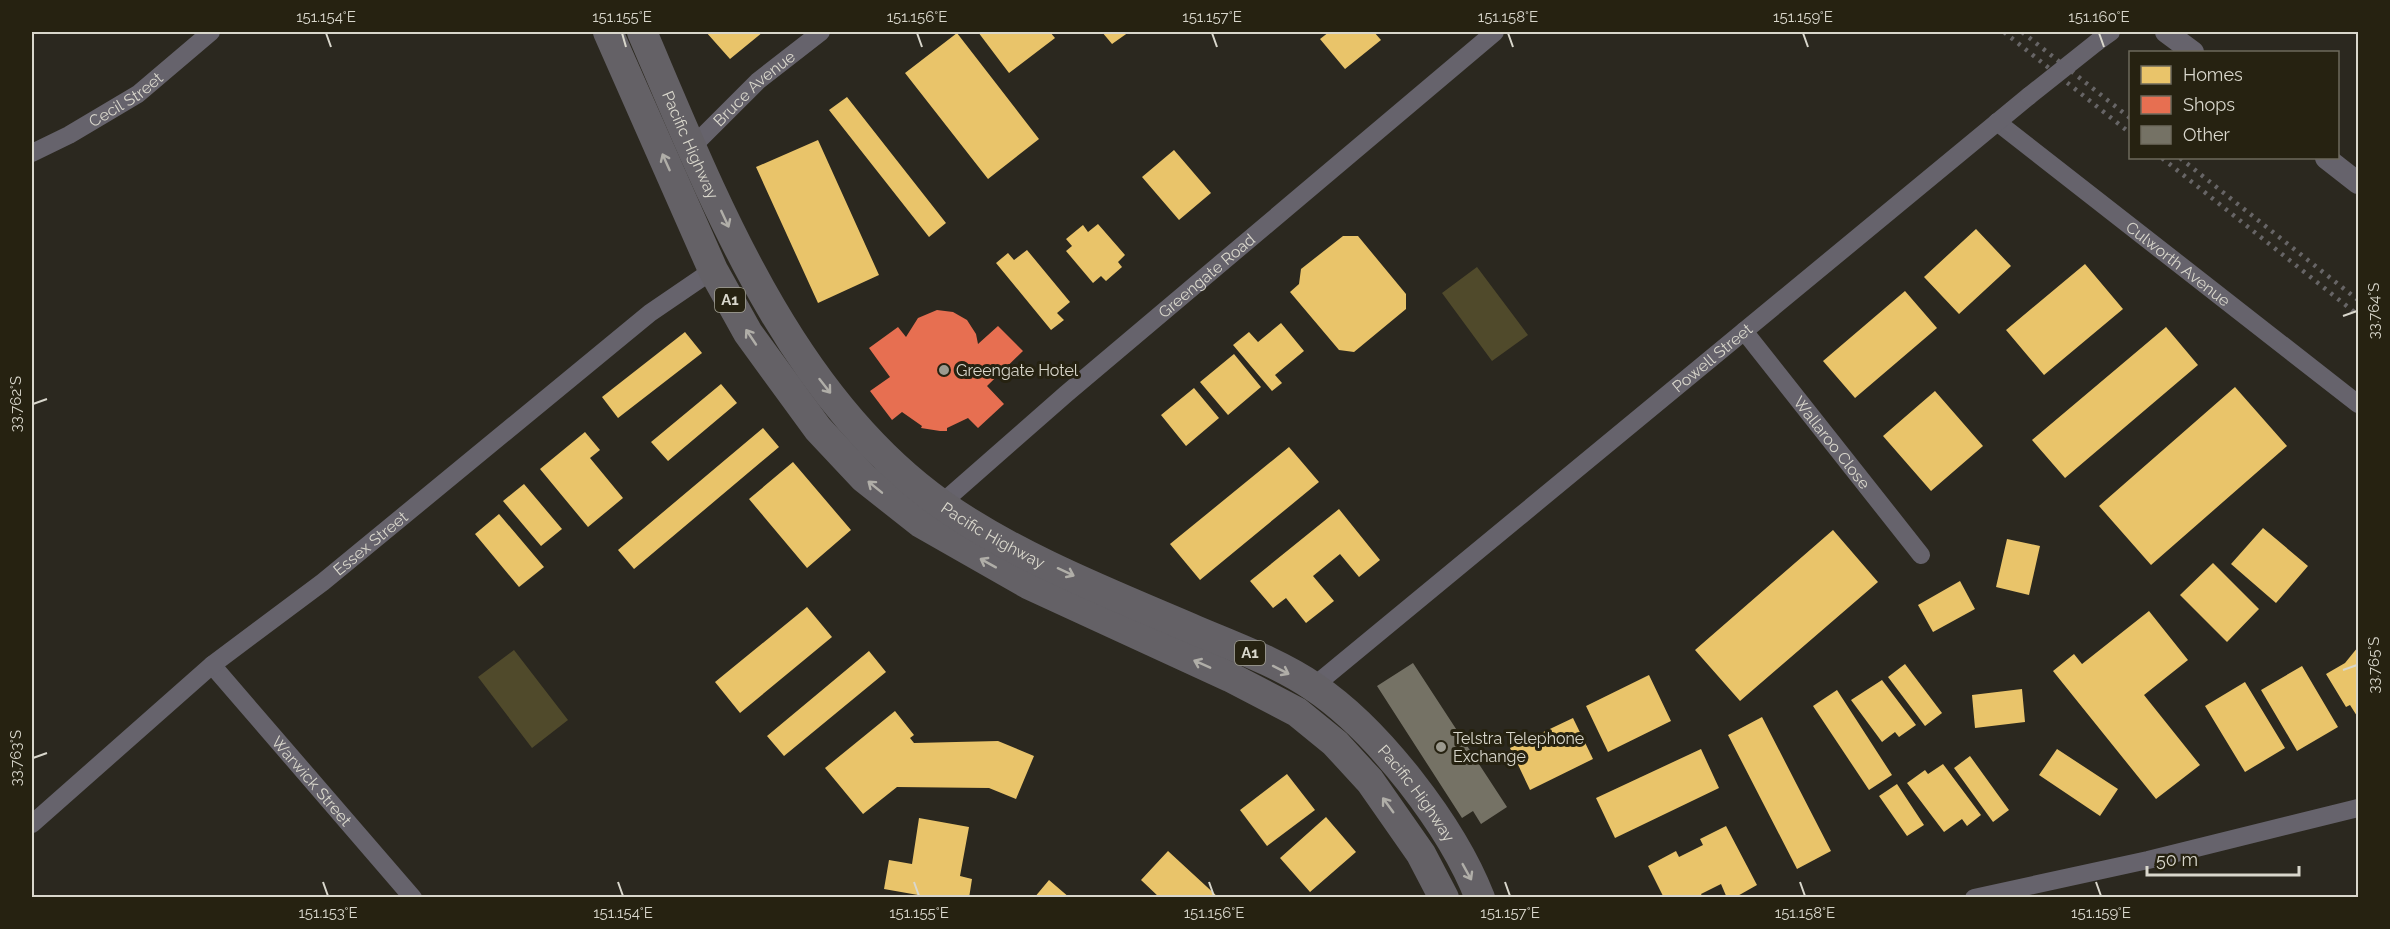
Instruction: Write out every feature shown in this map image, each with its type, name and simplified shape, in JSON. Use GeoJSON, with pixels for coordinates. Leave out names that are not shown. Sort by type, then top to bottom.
{"type":"FeatureCollection","features":[{"type":"Feature","properties":{"kind":"highway","name":"Pacific Highway"},"geometry":{"type":"LineString","coordinates":[[608,32],[713,270],[748,333],[818,429],[864,478],[931,513],[1029,554],[1246,652],[1314,687],[1359,724],[1394,762],[1450,841],[1480,897]]}},
{"type":"Feature","properties":{"kind":"highway","name":"Pacific Highway"},"geometry":{"type":"LineString","coordinates":[[642,32],[692,148],[744,258],[776,317],[844,412],[886,458],[931,513],[1028,584],[1230,677],[1297,712],[1335,743],[1370,781],[1421,854],[1444,897]]}},
{"type":"Feature","properties":{"kind":"street","name":"Cecil Street"},"geometry":{"type":"LineString","coordinates":[[32,153],[69,135],[138,94],[211,32]]}},
{"type":"Feature","properties":{"kind":"street","name":"Bruce Avenue"},"geometry":{"type":"LineString","coordinates":[[692,148],[758,81],[821,32]]}},
{"type":"Feature","properties":{"kind":"street","name":"Greengate Road"},"geometry":{"type":"LineString","coordinates":[[931,513],[1495,32]]}},
{"type":"Feature","properties":{"kind":"street"},"geometry":{"type":"LineString","coordinates":[[2166,32],[2192,51]]}},
{"type":"Feature","properties":{"kind":"street","name":"Powell Street"},"geometry":{"type":"LineString","coordinates":[[1314,687],[1997,122],[2104,37]]}},
{"type":"Feature","properties":{"kind":"street","name":"Culworth Avenue"},"geometry":{"type":"LineString","coordinates":[[1997,122],[2358,404]]}},
{"type":"Feature","properties":{"kind":"street"},"geometry":{"type":"LineString","coordinates":[[2327,159],[2358,183]]}},
{"type":"Feature","properties":{"kind":"street","name":"Essex Street"},"geometry":{"type":"LineString","coordinates":[[32,824],[212,665],[323,582],[650,313],[713,270]]}},
{"type":"Feature","properties":{"kind":"street","name":"Wallaroo Close"},"geometry":{"type":"LineString","coordinates":[[1744,331],[1921,555]]}},
{"type":"Feature","properties":{"kind":"street","name":"Warwick Street"},"geometry":{"type":"LineString","coordinates":[[212,665],[412,897]]}},
{"type":"Feature","properties":{"kind":"street"},"geometry":{"type":"LineString","coordinates":[[1974,897],[2148,860],[2358,808]]}},
{"type":"Feature","properties":{"kind":"shaded area"},"geometry":{"type":"Polygon","coordinates":[[[1477,267],[1528,335],[1492,361],[1442,293],[1477,267]]]}},
{"type":"Feature","properties":{"kind":"shaded area"},"geometry":{"type":"Polygon","coordinates":[[[514,650],[568,720],[532,748],[478,677],[514,650]]]}},
{"type":"Feature","properties":{"kind":"building: Homes"},"geometry":{"type":"Polygon","coordinates":[[[706,32],[763,32],[730,59],[706,32]]]}},
{"type":"Feature","properties":{"kind":"building: Homes"},"geometry":{"type":"Polygon","coordinates":[[[978,32],[1050,32],[1055,38],[1009,73],[978,32]]]}},
{"type":"Feature","properties":{"kind":"building: Homes"},"geometry":{"type":"Polygon","coordinates":[[[1102,32],[1129,32],[1112,44],[1102,32]]]}},
{"type":"Feature","properties":{"kind":"building: Homes"},"geometry":{"type":"Polygon","coordinates":[[[1329,32],[1374,32],[1381,40],[1345,69],[1320,39],[1329,32]]]}},
{"type":"Feature","properties":{"kind":"building: Homes"},"geometry":{"type":"Polygon","coordinates":[[[957,33],[1039,139],[988,179],[905,73],[957,33]]]}},
{"type":"Feature","properties":{"kind":"building: Homes"},"geometry":{"type":"Polygon","coordinates":[[[847,97],[946,223],[929,237],[829,110],[847,97]]]}},
{"type":"Feature","properties":{"kind":"building: Homes"},"geometry":{"type":"Polygon","coordinates":[[[818,140],[879,275],[818,303],[756,167],[818,140]]]}},
{"type":"Feature","properties":{"kind":"building: Homes"},"geometry":{"type":"Polygon","coordinates":[[[1174,150],[1211,193],[1179,220],[1142,177],[1174,150]]]}},
{"type":"Feature","properties":{"kind":"building: Homes"},"geometry":{"type":"Polygon","coordinates":[[[1098,224],[1125,255],[1118,262],[1122,267],[1106,281],[1101,276],[1093,283],[1066,251],[1072,246],[1066,239],[1083,225],[1088,232],[1098,224]]]}},
{"type":"Feature","properties":{"kind":"building: Homes"},"geometry":{"type":"Polygon","coordinates":[[[1976,229],[2011,266],[1959,314],[1924,277],[1976,229]]]}},
{"type":"Feature","properties":{"kind":"building: Homes"},"geometry":{"type":"Polygon","coordinates":[[[1343,236],[1358,236],[1406,294],[1406,309],[1354,352],[1339,350],[1290,292],[1299,284],[1301,269],[1343,236]]]}},
{"type":"Feature","properties":{"kind":"building: Homes"},"geometry":{"type":"Polygon","coordinates":[[[1027,250],[1070,302],[1057,313],[1064,320],[1051,330],[996,263],[1008,253],[1014,260],[1027,250]]]}},
{"type":"Feature","properties":{"kind":"building: Homes"},"geometry":{"type":"Polygon","coordinates":[[[2085,264],[2123,309],[2044,375],[2006,330],[2085,264]]]}},
{"type":"Feature","properties":{"kind":"building: Homes"},"geometry":{"type":"Polygon","coordinates":[[[1905,291],[1937,328],[1855,398],[1823,361],[1905,291]]]}},
{"type":"Feature","properties":{"kind":"building: Homes"},"geometry":{"type":"Polygon","coordinates":[[[1281,323],[1304,351],[1275,375],[1282,383],[1272,391],[1233,345],[1249,332],[1258,342],[1281,323]]]}},
{"type":"Feature","properties":{"kind":"building: Homes"},"geometry":{"type":"Polygon","coordinates":[[[2166,327],[2198,365],[2065,478],[2032,440],[2166,327]]]}},
{"type":"Feature","properties":{"kind":"building: Homes"},"geometry":{"type":"Polygon","coordinates":[[[685,332],[702,353],[618,418],[602,397],[685,332]]]}},
{"type":"Feature","properties":{"kind":"building: Homes"},"geometry":{"type":"Polygon","coordinates":[[[1234,354],[1261,387],[1228,415],[1200,382],[1234,354]]]}},
{"type":"Feature","properties":{"kind":"building: Homes"},"geometry":{"type":"Polygon","coordinates":[[[721,384],[737,403],[668,461],[651,442],[721,384]]]}},
{"type":"Feature","properties":{"kind":"building: Homes"},"geometry":{"type":"Polygon","coordinates":[[[2235,387],[2287,446],[2151,565],[2099,506],[2235,387]]]}},
{"type":"Feature","properties":{"kind":"building: Homes"},"geometry":{"type":"Polygon","coordinates":[[[1194,388],[1219,418],[1186,446],[1161,415],[1194,388]]]}},
{"type":"Feature","properties":{"kind":"building: Homes"},"geometry":{"type":"Polygon","coordinates":[[[1935,391],[1983,446],[1931,491],[1883,436],[1935,391]]]}},
{"type":"Feature","properties":{"kind":"building: Homes"},"geometry":{"type":"Polygon","coordinates":[[[763,428],[779,447],[634,569],[618,550],[763,428]]]}},
{"type":"Feature","properties":{"kind":"building: Homes"},"geometry":{"type":"Polygon","coordinates":[[[585,432],[600,450],[590,458],[623,498],[588,527],[540,469],[585,432]]]}},
{"type":"Feature","properties":{"kind":"building: Homes"},"geometry":{"type":"Polygon","coordinates":[[[1289,447],[1319,482],[1200,580],[1170,544],[1289,447]]]}},
{"type":"Feature","properties":{"kind":"building: Homes"},"geometry":{"type":"Polygon","coordinates":[[[793,462],[851,530],[807,568],[749,499],[793,462]]]}},
{"type":"Feature","properties":{"kind":"building: Homes"},"geometry":{"type":"Polygon","coordinates":[[[524,484],[562,529],[541,546],[503,501],[524,484]]]}},
{"type":"Feature","properties":{"kind":"building: Homes"},"geometry":{"type":"Polygon","coordinates":[[[1339,509],[1380,560],[1359,577],[1340,554],[1313,576],[1334,601],[1306,623],[1286,598],[1273,608],[1250,581],[1339,509]]]}},
{"type":"Feature","properties":{"kind":"building: Homes"},"geometry":{"type":"Polygon","coordinates":[[[499,514],[544,567],[519,587],[475,534],[499,514]]]}},
{"type":"Feature","properties":{"kind":"building: Homes"},"geometry":{"type":"Polygon","coordinates":[[[2263,528],[2308,566],[2276,603],[2231,564],[2263,528]]]}},
{"type":"Feature","properties":{"kind":"building: Homes"},"geometry":{"type":"Polygon","coordinates":[[[1833,530],[1878,582],[1740,701],[1695,650],[1833,530]]]}},
{"type":"Feature","properties":{"kind":"building: Homes"},"geometry":{"type":"Polygon","coordinates":[[[2007,539],[2040,546],[2029,595],[1996,587],[2007,539]]]}},
{"type":"Feature","properties":{"kind":"building: Homes"},"geometry":{"type":"Polygon","coordinates":[[[2213,563],[2259,609],[2227,642],[2180,595],[2213,563]]]}},
{"type":"Feature","properties":{"kind":"building: Homes"},"geometry":{"type":"Polygon","coordinates":[[[1960,581],[1975,609],[1933,632],[1918,605],[1960,581]]]}},
{"type":"Feature","properties":{"kind":"building: Homes"},"geometry":{"type":"Polygon","coordinates":[[[807,607],[832,637],[740,713],[715,682],[807,607]]]}},
{"type":"Feature","properties":{"kind":"building: Homes"},"geometry":{"type":"Polygon","coordinates":[[[2149,611],[2188,660],[2144,695],[2200,765],[2156,799],[2053,671],[2074,654],[2082,664],[2149,611]]]}},
{"type":"Feature","properties":{"kind":"building: Homes"},"geometry":{"type":"Polygon","coordinates":[[[2358,647],[2357,716],[2350,705],[2346,707],[2326,674],[2345,663],[2358,647]]]}},
{"type":"Feature","properties":{"kind":"building: Homes"},"geometry":{"type":"Polygon","coordinates":[[[869,651],[886,672],[784,756],[767,736],[869,651]]]}},
{"type":"Feature","properties":{"kind":"building: Homes"},"geometry":{"type":"Polygon","coordinates":[[[1905,664],[1942,713],[1925,726],[1888,677],[1905,664]]]}},
{"type":"Feature","properties":{"kind":"building: Homes"},"geometry":{"type":"Polygon","coordinates":[[[2302,666],[2338,727],[2297,751],[2261,690],[2302,666]]]}},
{"type":"Feature","properties":{"kind":"building: Homes"},"geometry":{"type":"Polygon","coordinates":[[[1649,675],[1671,721],[1608,752],[1586,706],[1649,675]]]}},
{"type":"Feature","properties":{"kind":"building: Homes"},"geometry":{"type":"Polygon","coordinates":[[[1882,680],[1916,725],[1899,737],[1895,732],[1882,742],[1851,700],[1882,680]]]}},
{"type":"Feature","properties":{"kind":"building: Homes"},"geometry":{"type":"Polygon","coordinates":[[[2245,682],[2285,748],[2245,772],[2205,706],[2245,682]]]}},
{"type":"Feature","properties":{"kind":"building: Homes"},"geometry":{"type":"Polygon","coordinates":[[[2022,689],[2025,722],[1975,728],[1972,695],[2022,689]]]}},
{"type":"Feature","properties":{"kind":"building: Homes"},"geometry":{"type":"Polygon","coordinates":[[[1837,690],[1892,775],[1869,790],[1813,706],[1837,690]]]}},
{"type":"Feature","properties":{"kind":"building: Homes"},"geometry":{"type":"Polygon","coordinates":[[[895,711],[914,735],[910,738],[914,743],[998,741],[1034,756],[1016,799],[989,788],[897,787],[863,814],[825,768],[895,711]]]}},
{"type":"Feature","properties":{"kind":"building: Homes"},"geometry":{"type":"Polygon","coordinates":[[[1762,717],[1831,851],[1797,869],[1728,735],[1762,717]]]}},
{"type":"Feature","properties":{"kind":"building: Homes"},"geometry":{"type":"Polygon","coordinates":[[[1573,718],[1593,759],[1530,790],[1510,748],[1573,718]]]}},
{"type":"Feature","properties":{"kind":"building: Homes"},"geometry":{"type":"Polygon","coordinates":[[[1701,749],[1719,788],[1615,838],[1596,798],[1701,749]]]}},
{"type":"Feature","properties":{"kind":"building: Homes"},"geometry":{"type":"Polygon","coordinates":[[[2057,749],[2118,789],[2100,816],[2039,775],[2057,749]]]}},
{"type":"Feature","properties":{"kind":"building: Homes"},"geometry":{"type":"Polygon","coordinates":[[[1970,756],[2009,810],[1993,822],[1954,768],[1970,756]]]}},
{"type":"Feature","properties":{"kind":"building: Homes"},"geometry":{"type":"Polygon","coordinates":[[[1943,764],[1981,815],[1967,826],[1962,819],[1944,832],[1907,783],[1925,770],[1928,774],[1943,764]]]}},
{"type":"Feature","properties":{"kind":"building: Homes"},"geometry":{"type":"Polygon","coordinates":[[[1287,774],[1315,810],[1267,846],[1240,810],[1287,774]]]}},
{"type":"Feature","properties":{"kind":"building: Homes"},"geometry":{"type":"Polygon","coordinates":[[[1897,784],[1924,825],[1907,836],[1879,796],[1897,784]]]}},
{"type":"Feature","properties":{"kind":"building: Homes"},"geometry":{"type":"Polygon","coordinates":[[[1326,817],[1356,852],[1310,892],[1280,858],[1326,817]]]}},
{"type":"Feature","properties":{"kind":"building: Homes"},"geometry":{"type":"Polygon","coordinates":[[[919,818],[969,827],[960,876],[972,879],[969,898],[935,898],[884,889],[889,860],[912,864],[919,818]]]}},
{"type":"Feature","properties":{"kind":"building: Homes"},"geometry":{"type":"Polygon","coordinates":[[[1726,826],[1757,885],[1734,898],[1727,898],[1721,884],[1701,894],[1703,898],[1664,898],[1648,866],[1676,851],[1679,857],[1703,845],[1700,839],[1726,826]]]}},
{"type":"Feature","properties":{"kind":"building: Homes"},"geometry":{"type":"Polygon","coordinates":[[[1168,851],[1219,898],[1160,898],[1141,880],[1168,851]]]}},
{"type":"Feature","properties":{"kind":"building: Homes"},"geometry":{"type":"Polygon","coordinates":[[[1049,880],[1070,898],[1034,898],[1049,880]]]}},
{"type":"Feature","properties":{"kind":"building: Shops","name":"Greengate Hotel"},"geometry":{"type":"Polygon","coordinates":[[[937,310],[953,312],[967,320],[976,334],[978,344],[998,326],[1023,351],[987,386],[1004,404],[978,428],[968,418],[947,428],[947,431],[921,428],[922,426],[902,412],[892,420],[870,391],[890,377],[869,348],[898,327],[906,337],[918,318],[937,310]]]}},
{"type":"Feature","properties":{"kind":"building: Other","name":"Telstra Telephone Exchange"},"geometry":{"type":"Polygon","coordinates":[[[1413,663],[1507,807],[1481,824],[1473,811],[1462,818],[1377,686],[1413,663]]]}},
{"type":"Feature","properties":{"kind":"railway"},"geometry":{"type":"LineString","coordinates":[[2004,32],[2129,132]]}},
{"type":"Feature","properties":{"kind":"railway"},"geometry":{"type":"LineString","coordinates":[[2022,32],[2129,117]]}},
{"type":"Feature","properties":{"kind":"railway"},"geometry":{"type":"LineString","coordinates":[[2163,159],[2358,315]]}},
{"type":"Feature","properties":{"kind":"railway"},"geometry":{"type":"LineString","coordinates":[[2181,159],[2358,300]]}},
{"type":"Feature","properties":{"kind":"place","name":"Greengate Hotel"},"geometry":{"type":"Point","coordinates":[944,370]}},
{"type":"Feature","properties":{"kind":"place","name":"Telstra Telephone Exchange"},"geometry":{"type":"Point","coordinates":[1441,747]}}]}
